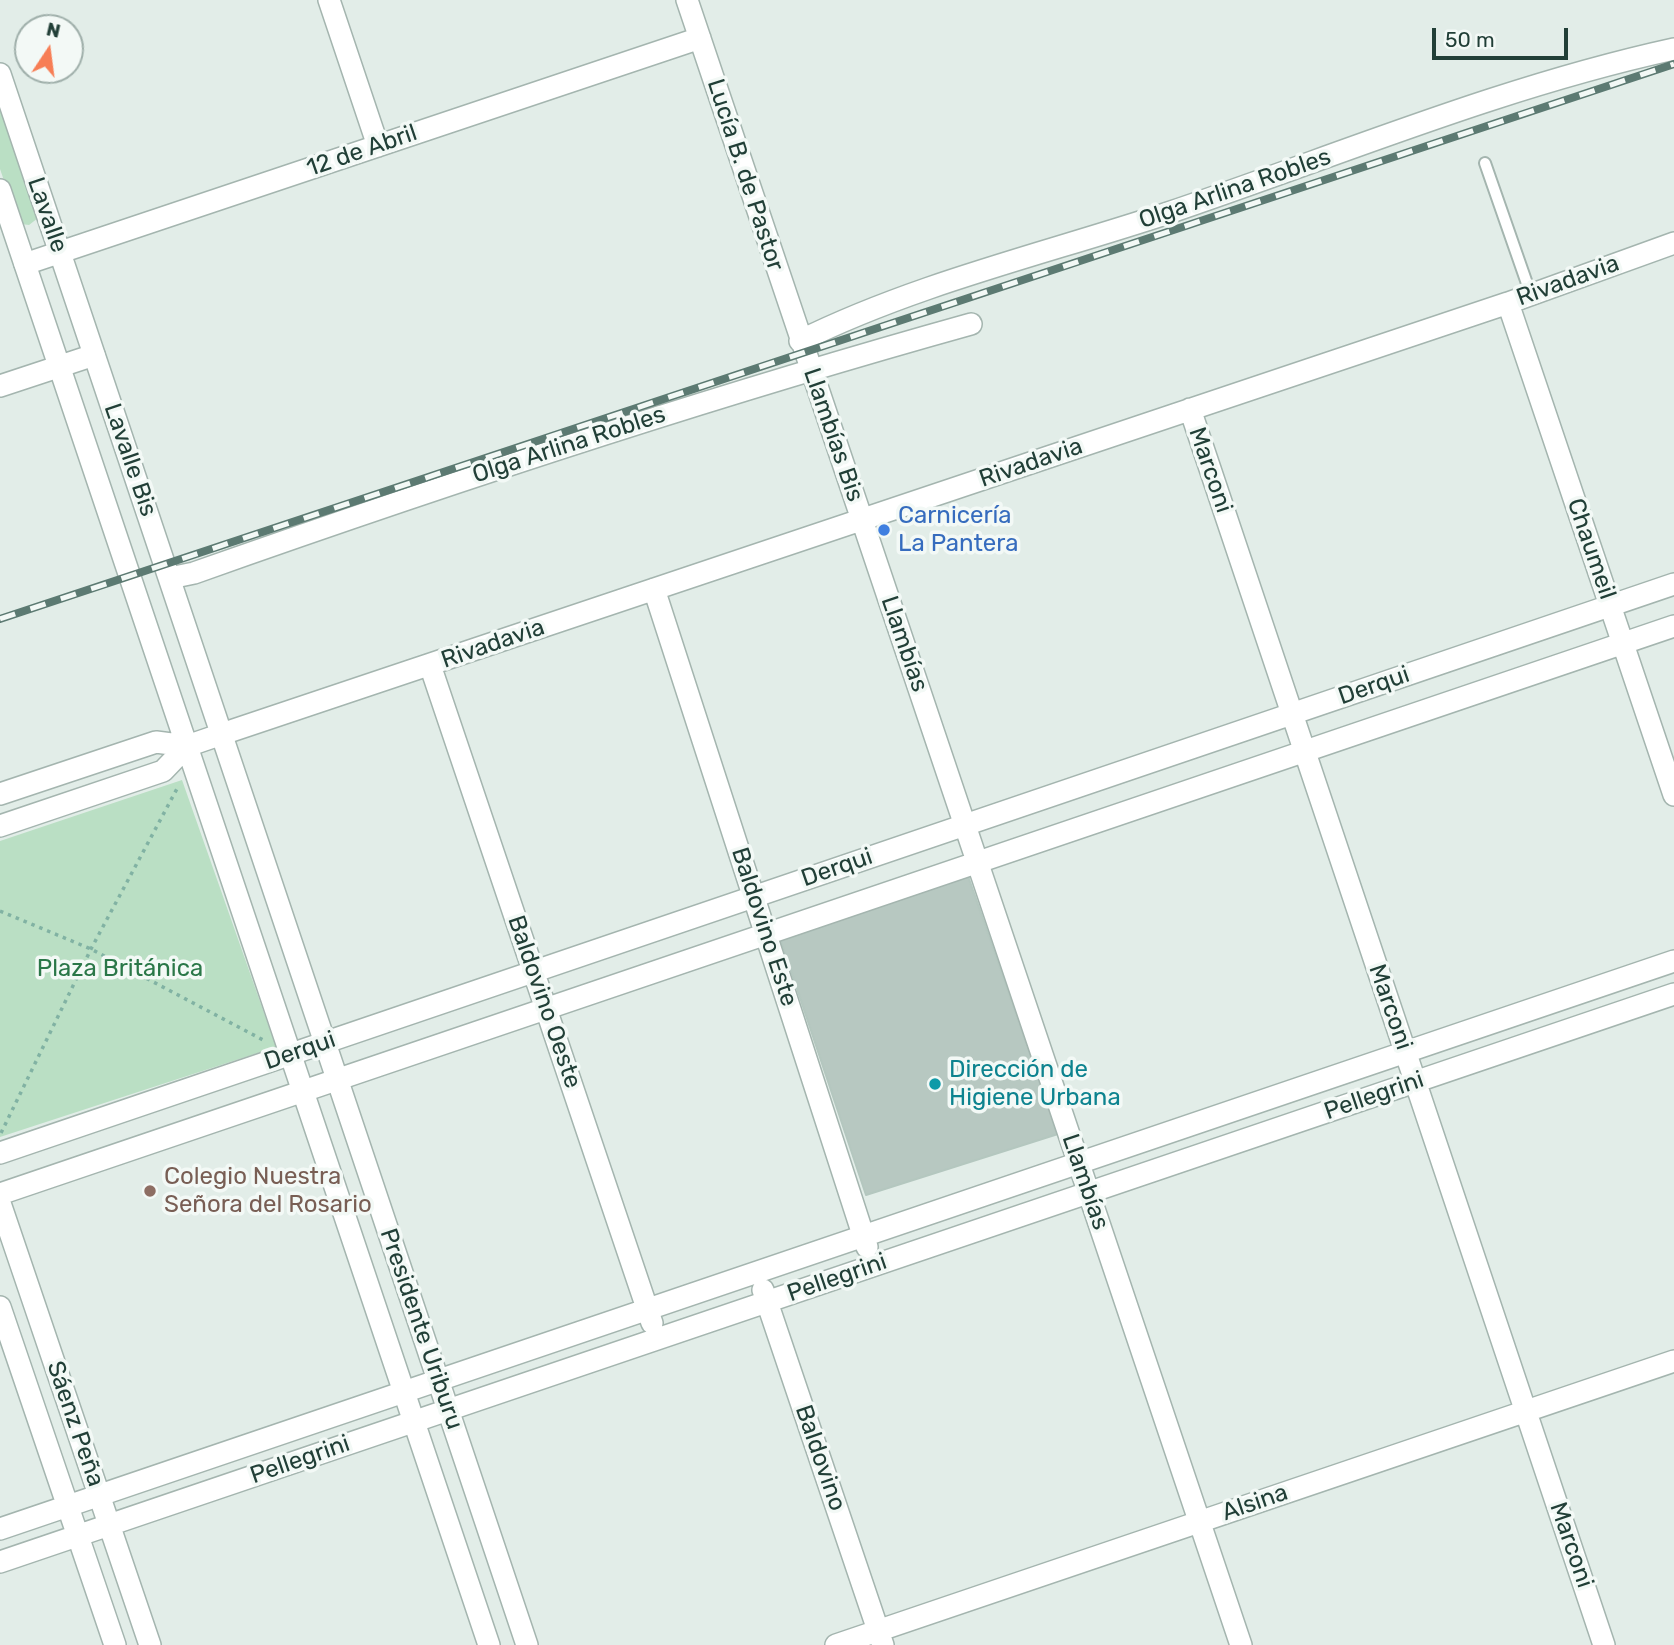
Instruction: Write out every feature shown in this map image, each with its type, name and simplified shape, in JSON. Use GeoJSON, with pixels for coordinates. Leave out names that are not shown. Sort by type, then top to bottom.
{"type":"FeatureCollection","features":[{"type":"Feature","properties":{"kind":"street"},"geometry":{"type":"LineString","coordinates":[[329,0],[378,146]]}},
{"type":"Feature","properties":{"kind":"street","name":"Lucía B. de Pastor"},"geometry":{"type":"LineString","coordinates":[[687,0],[805,354]]}},
{"type":"Feature","properties":{"kind":"street","name":"12 de Abril"},"geometry":{"type":"LineString","coordinates":[[25,264],[700,38]]}},
{"type":"Feature","properties":{"kind":"street","name":"Olga Arlina Robles"},"geometry":{"type":"LineString","coordinates":[[805,354],[855,314],[1165,214],[1568,75],[1674,49]]}},
{"type":"Feature","properties":{"kind":"street","name":"Lavalle"},"geometry":{"type":"LineString","coordinates":[[0,74],[94,355]]}},
{"type":"Feature","properties":{"kind":"street","name":"Lavalle"},"geometry":{"type":"LineString","coordinates":[[0,190],[60,366]]}},
{"type":"Feature","properties":{"kind":"street","name":"Rivadavia"},"geometry":{"type":"LineString","coordinates":[[0,794],[156,742],[187,746],[1508,303],[1674,243]]}},
{"type":"Feature","properties":{"kind":"street","name":"Chaumeil"},"geometry":{"type":"LineString","coordinates":[[1508,303],[1674,795]]}},
{"type":"Feature","properties":{"kind":"street","name":"Olga Arlina Robles"},"geometry":{"type":"LineString","coordinates":[[168,571],[194,573],[805,354],[971,324]]}},
{"type":"Feature","properties":{"kind":"street","name":"Llambías Bis"},"geometry":{"type":"LineString","coordinates":[[805,354],[862,519]]}},
{"type":"Feature","properties":{"kind":"street"},"geometry":{"type":"LineString","coordinates":[[0,386],[94,355]]}},
{"type":"Feature","properties":{"kind":"street","name":"Lavalle Bis"},"geometry":{"type":"LineString","coordinates":[[94,355],[222,734]]}},
{"type":"Feature","properties":{"kind":"street","name":"Lavalle Bis"},"geometry":{"type":"LineString","coordinates":[[60,366],[187,746]]}},
{"type":"Feature","properties":{"kind":"street","name":"Marconi"},"geometry":{"type":"LineString","coordinates":[[1190,409],[1604,1645]]}},
{"type":"Feature","properties":{"kind":"street","name":"Llambías"},"geometry":{"type":"LineString","coordinates":[[862,519],[1241,1645]]}},
{"type":"Feature","properties":{"kind":"street","name":"Derqui"},"geometry":{"type":"LineString","coordinates":[[0,1153],[283,1050],[325,1042],[534,972],[1674,584]]}},
{"type":"Feature","properties":{"kind":"street","name":"Baldovino Este"},"geometry":{"type":"LineString","coordinates":[[654,589],[873,1266]]}},
{"type":"Feature","properties":{"kind":"street","name":"Derqui"},"geometry":{"type":"LineString","coordinates":[[0,1194],[1674,626]]}},
{"type":"Feature","properties":{"kind":"street","name":"Baldovino Oeste"},"geometry":{"type":"LineString","coordinates":[[430,665],[657,1339]]}},
{"type":"Feature","properties":{"kind":"street","name":"Presidente Uriburu"},"geometry":{"type":"LineString","coordinates":[[222,734],[527,1645]]}},
{"type":"Feature","properties":{"kind":"street","name":"Rivadavia"},"geometry":{"type":"LineString","coordinates":[[0,826],[163,771],[187,746]]}},
{"type":"Feature","properties":{"kind":"street","name":"Presidente Uriburu"},"geometry":{"type":"LineString","coordinates":[[187,746],[283,1050],[303,1091],[489,1645]]}},
{"type":"Feature","properties":{"kind":"street","name":"Pellegrini"},"geometry":{"type":"LineString","coordinates":[[0,1529],[1674,961]]}},
{"type":"Feature","properties":{"kind":"street","name":"Pellegrini"},"geometry":{"type":"LineString","coordinates":[[0,1562],[1674,994]]}},
{"type":"Feature","properties":{"kind":"street","name":"Sáenz Peña"},"geometry":{"type":"LineString","coordinates":[[0,1203],[149,1645]]}},
{"type":"Feature","properties":{"kind":"street","name":"Baldovino"},"geometry":{"type":"LineString","coordinates":[[757,1272],[880,1638]]}},
{"type":"Feature","properties":{"kind":"street","name":"Sáenz Peña"},"geometry":{"type":"LineString","coordinates":[[0,1307],[114,1645]]}},
{"type":"Feature","properties":{"kind":"street","name":"Alsina"},"geometry":{"type":"LineString","coordinates":[[836,1645],[880,1638],[1199,1521],[1674,1362]]}},
{"type":"Feature","properties":{"kind":"lane"},"geometry":{"type":"LineString","coordinates":[[1485,163],[1531,295]]}},
{"type":"Feature","properties":{"kind":"path"},"geometry":{"type":"LineString","coordinates":[[0,1134],[91,949],[182,780]]}},
{"type":"Feature","properties":{"kind":"path"},"geometry":{"type":"LineString","coordinates":[[0,911],[91,949],[283,1050]]}},
{"type":"Feature","properties":{"kind":"green space"},"geometry":{"type":"Polygon","coordinates":[[[0,103],[38,218],[29,225],[21,224],[17,218],[0,169],[0,103]]]}},
{"type":"Feature","properties":{"kind":"green space","name":"Plaza Británica"},"geometry":{"type":"Polygon","coordinates":[[[182,780],[276,1047],[0,1137],[0,841],[182,780]]]}},
{"type":"Feature","properties":{"kind":"building","name":"Dirección de Higiene Urbana"},"geometry":{"type":"Polygon","coordinates":[[[968,876],[1058,1134],[866,1195],[781,941],[968,876]]]}},
{"type":"Feature","properties":{"kind":"railway"},"geometry":{"type":"LineString","coordinates":[[0,619],[1674,64]]}},
{"type":"Feature","properties":{"kind":"place","name":"Carnicería La Pantera"},"geometry":{"type":"Point","coordinates":[884,530]}},
{"type":"Feature","properties":{"kind":"place","name":"Dirección de Higiene Urbana"},"geometry":{"type":"Point","coordinates":[935,1084]}},
{"type":"Feature","properties":{"kind":"place","name":"Colegio Nuestra Señora del Rosario"},"geometry":{"type":"Point","coordinates":[150,1191]}}]}
